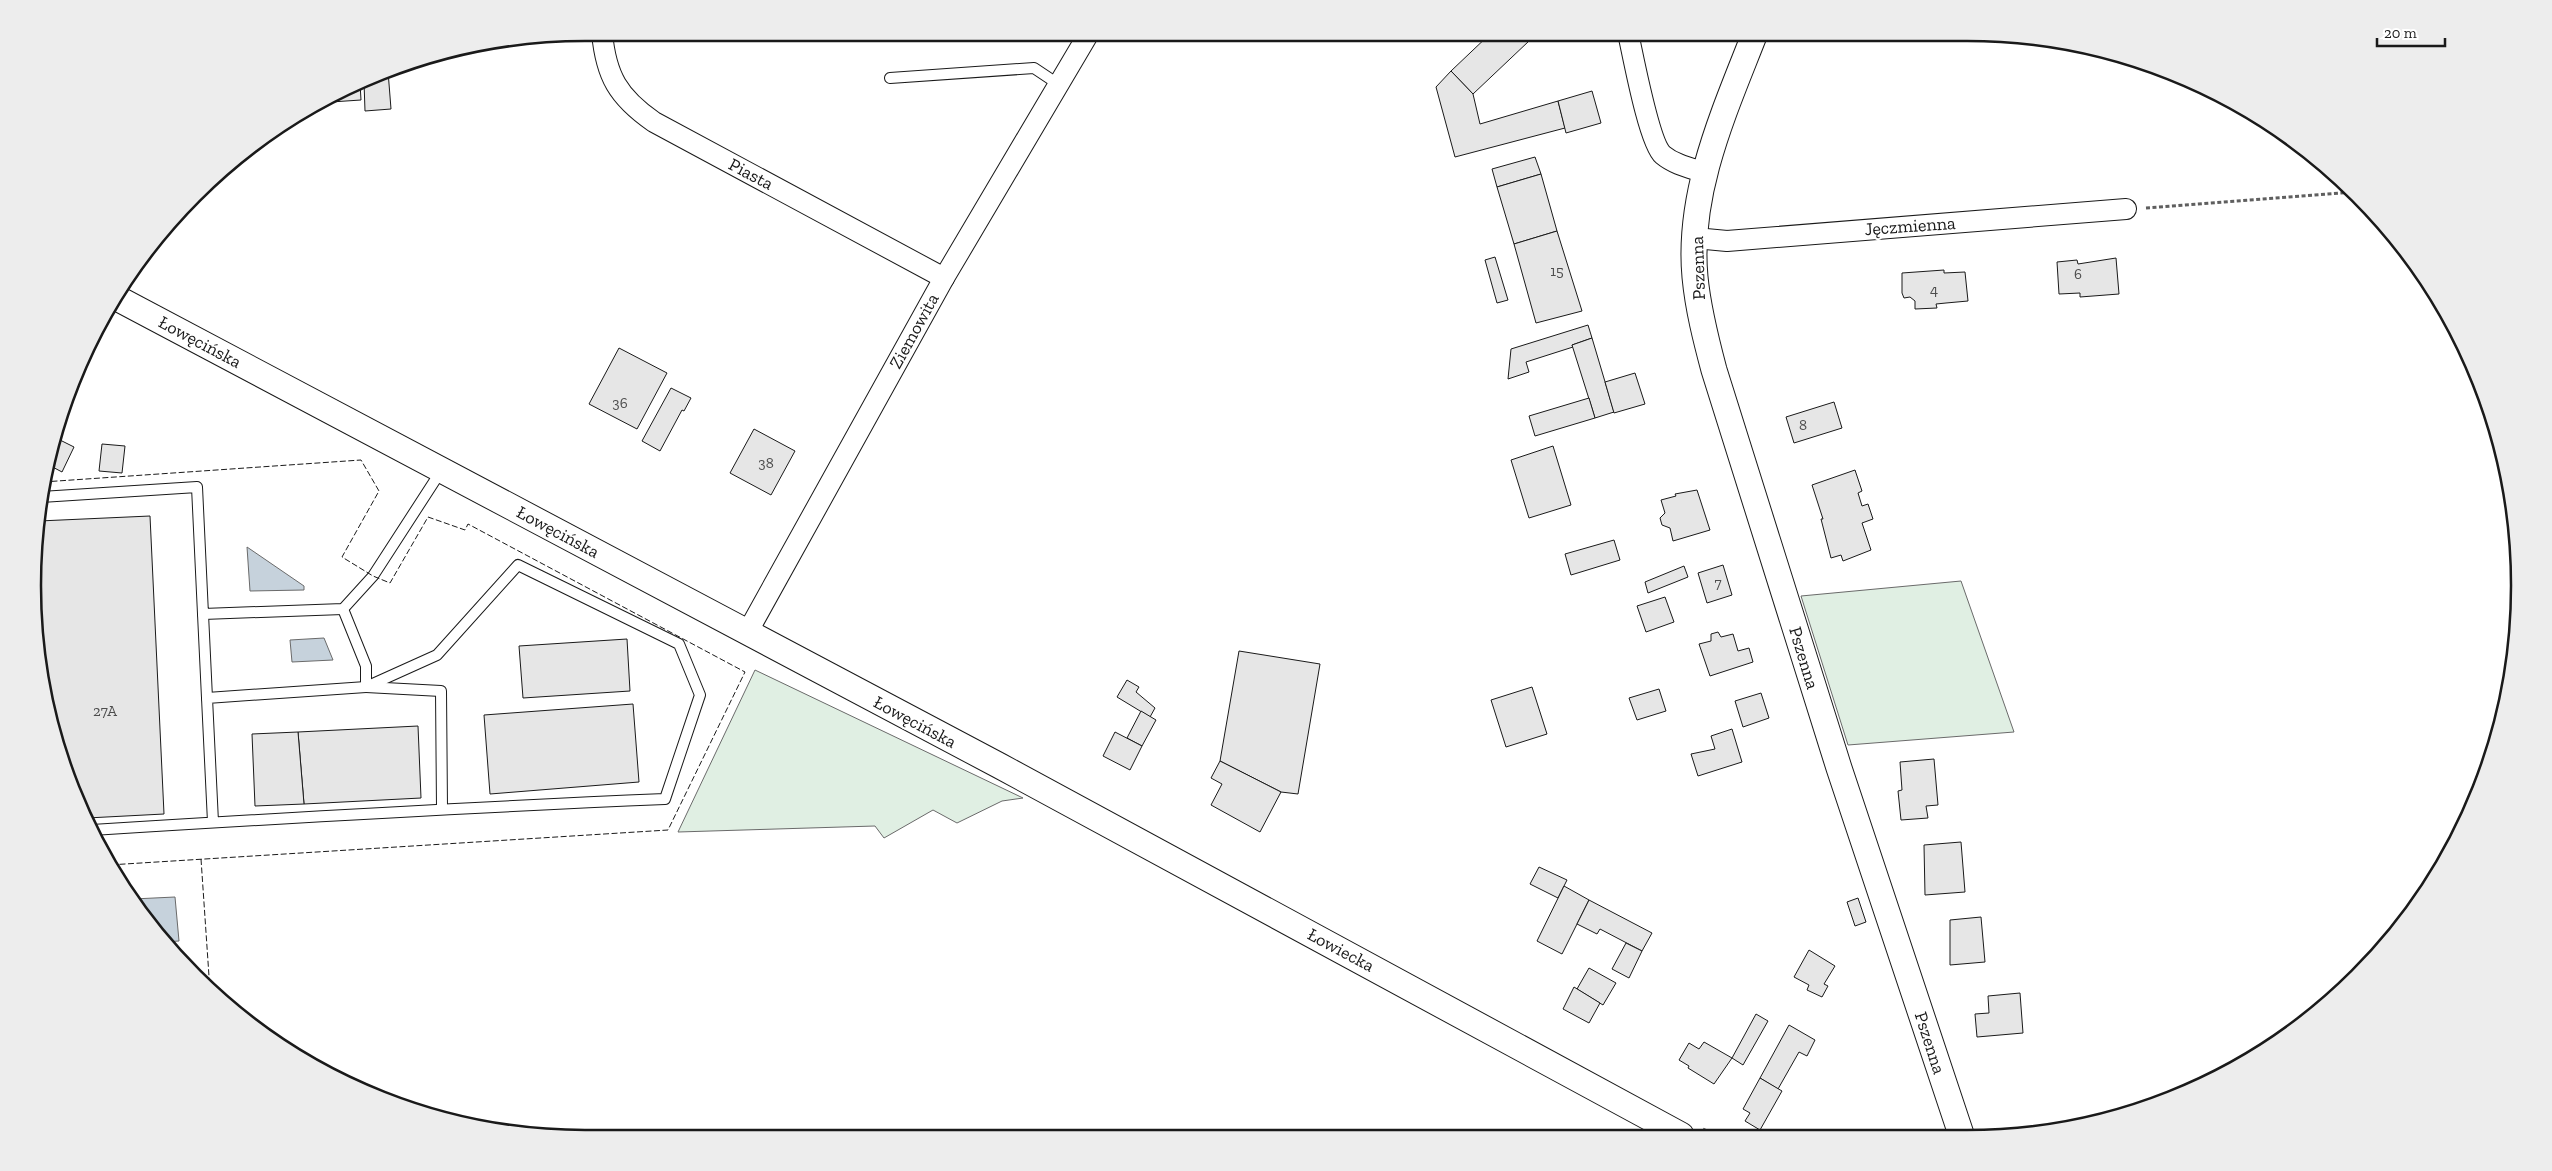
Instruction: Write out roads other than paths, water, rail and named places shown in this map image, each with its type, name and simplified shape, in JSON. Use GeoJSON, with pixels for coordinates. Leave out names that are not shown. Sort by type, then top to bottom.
{"type":"FeatureCollection","features":[{"type":"Feature","properties":{"kind":"street","name":"Piasta"},"geometry":{"type":"LineString","coordinates":[[603,41],[605,60],[615,83],[633,108],[654,122],[944,278]]}},
{"type":"Feature","properties":{"kind":"street","name":"Ziemowita"},"geometry":{"type":"LineString","coordinates":[[747,633],[944,278],[1084,41]]}},
{"type":"Feature","properties":{"kind":"street"},"geometry":{"type":"LineString","coordinates":[[1630,41],[1651,132],[1661,154],[1679,164],[1706,173]]}},
{"type":"Feature","properties":{"kind":"street","name":"Pszenna"},"geometry":{"type":"LineString","coordinates":[[1751,41],[1716,132],[1706,173],[1695,238],[1695,276],[1699,306],[1714,370],[1838,768],[1960,1130]]}},
{"type":"Feature","properties":{"kind":"street","name":"Jęczmienna"},"geometry":{"type":"LineString","coordinates":[[1695,238],[1727,241],[2126,210]]}},
{"type":"Feature","properties":{"kind":"street","name":"Łowęcińska"},"geometry":{"type":"LineString","coordinates":[[122,301],[1000,766]]}},
{"type":"Feature","properties":{"kind":"street","name":"Łowiecka"},"geometry":{"type":"LineString","coordinates":[[1000,766],[1672,1130]]}},
{"type":"Feature","properties":{"kind":"lane"},"geometry":{"type":"LineString","coordinates":[[890,78],[1034,68],[1058,84]]}},
{"type":"Feature","properties":{"kind":"lane"},"geometry":{"type":"LineString","coordinates":[[203,614],[343,609],[373,576],[441,470]]}},
{"type":"Feature","properties":{"kind":"lane"},"geometry":{"type":"LineString","coordinates":[[49,496],[196,487],[213,822]]}},
{"type":"Feature","properties":{"kind":"lane"},"geometry":{"type":"LineString","coordinates":[[99,830],[442,808],[665,799],[700,695],[679,644],[518,565],[437,655],[366,686]]}},
{"type":"Feature","properties":{"kind":"lane"},"geometry":{"type":"LineString","coordinates":[[343,609],[366,666],[366,686]]}},
{"type":"Feature","properties":{"kind":"lane"},"geometry":{"type":"LineString","coordinates":[[207,698],[366,686],[441,691],[442,808]]}}]}
